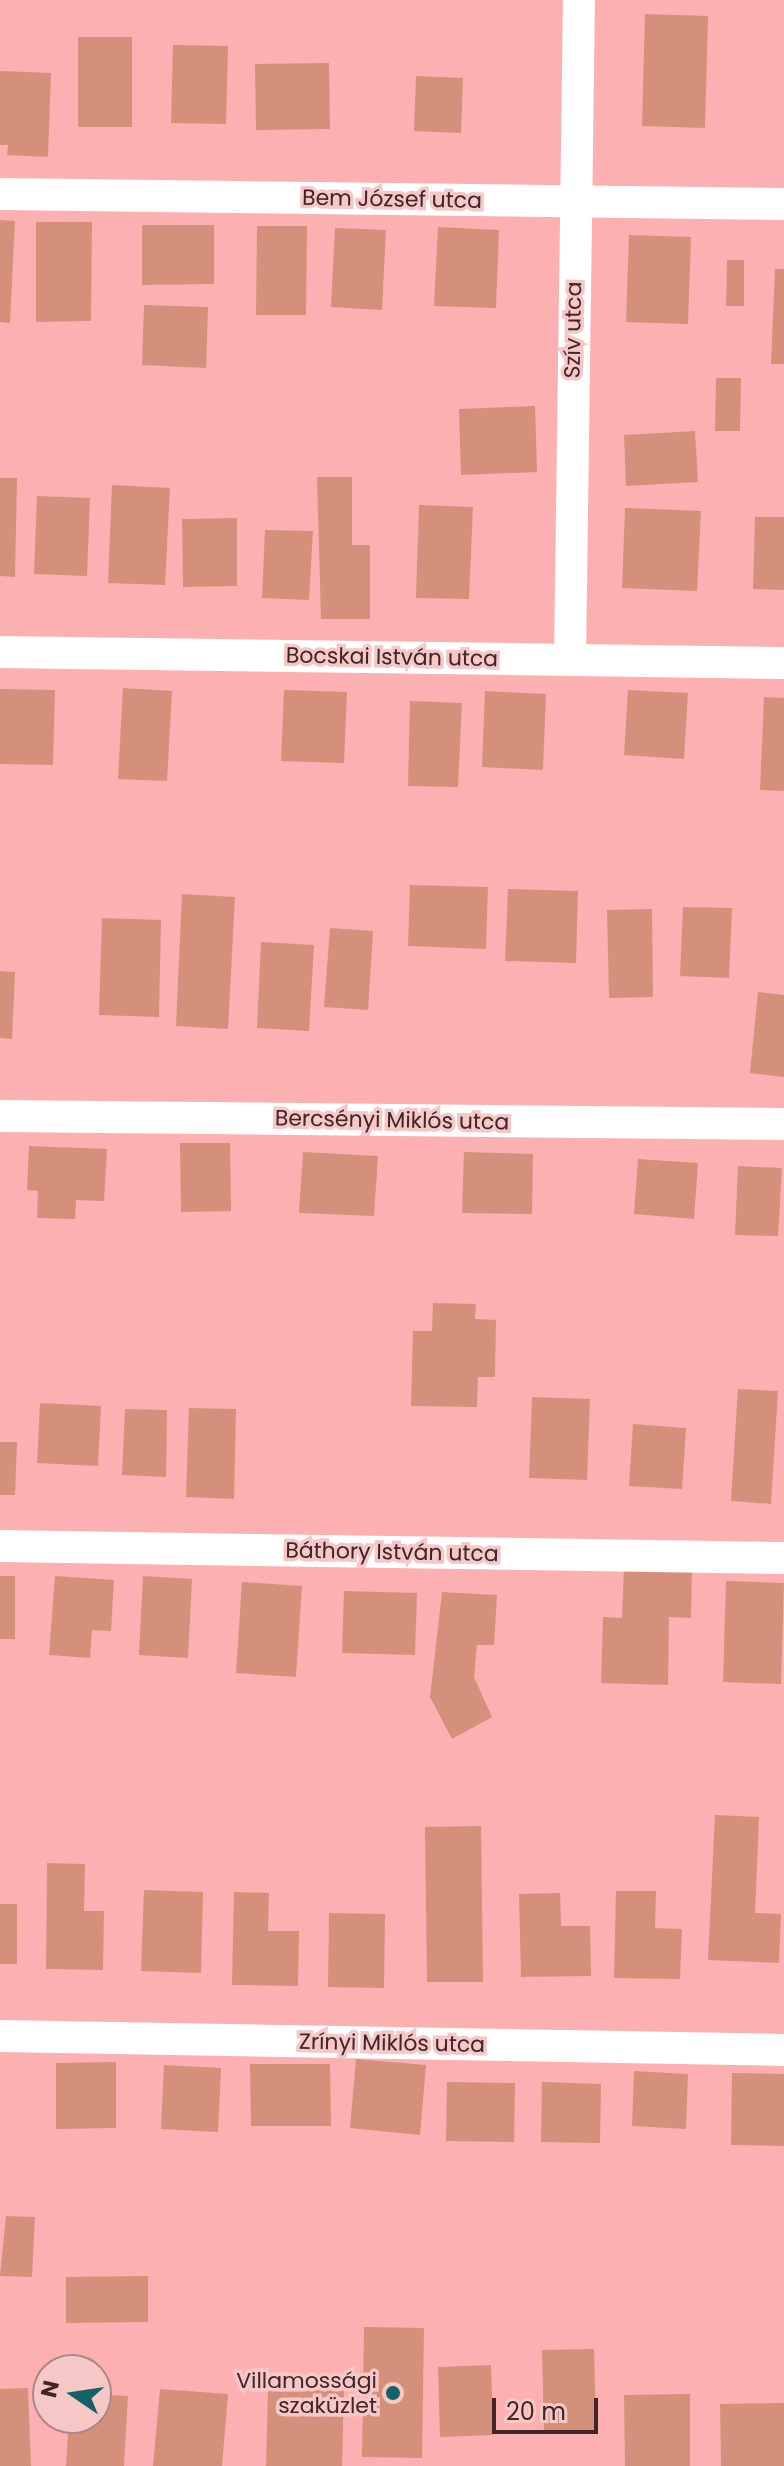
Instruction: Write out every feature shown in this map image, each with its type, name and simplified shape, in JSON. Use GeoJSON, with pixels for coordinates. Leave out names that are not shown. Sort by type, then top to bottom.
{"type":"FeatureCollection","features":[{"type":"Feature","properties":{"kind":"street","name":"Szív utca"},"geometry":{"type":"LineString","coordinates":[[570,659],[579,0]]}},
{"type":"Feature","properties":{"kind":"street","name":"Bem József utca"},"geometry":{"type":"LineString","coordinates":[[0,194],[784,204]]}},
{"type":"Feature","properties":{"kind":"street","name":"Bocskai István utca"},"geometry":{"type":"LineString","coordinates":[[0,652],[784,663]]}},
{"type":"Feature","properties":{"kind":"street","name":"Bercsényi Miklós utca"},"geometry":{"type":"LineString","coordinates":[[0,1116],[784,1124]]}},
{"type":"Feature","properties":{"kind":"street","name":"Báthory István utca"},"geometry":{"type":"LineString","coordinates":[[0,1546],[784,1558]]}},
{"type":"Feature","properties":{"kind":"street","name":"Zrínyi Miklós utca"},"geometry":{"type":"LineString","coordinates":[[0,2036],[784,2050]]}},
{"type":"Feature","properties":{"kind":"building"},"geometry":{"type":"Polygon","coordinates":[[[645,14],[708,16],[705,128],[642,126],[645,14]]]}},
{"type":"Feature","properties":{"kind":"building"},"geometry":{"type":"Polygon","coordinates":[[[78,37],[132,37],[132,127],[78,127],[78,37]]]}},
{"type":"Feature","properties":{"kind":"building"},"geometry":{"type":"Polygon","coordinates":[[[173,45],[228,46],[226,124],[171,123],[173,45]]]}},
{"type":"Feature","properties":{"kind":"building"},"geometry":{"type":"Polygon","coordinates":[[[329,63],[330,129],[256,130],[255,64],[329,63]]]}},
{"type":"Feature","properties":{"kind":"building"},"geometry":{"type":"Polygon","coordinates":[[[0,71],[51,73],[48,157],[7,155],[8,145],[0,145],[0,71]]]}},
{"type":"Feature","properties":{"kind":"building"},"geometry":{"type":"Polygon","coordinates":[[[416,76],[463,78],[461,133],[414,131],[416,76]]]}},
{"type":"Feature","properties":{"kind":"building"},"geometry":{"type":"Polygon","coordinates":[[[0,220],[15,221],[10,323],[0,322],[0,220]]]}},
{"type":"Feature","properties":{"kind":"building"},"geometry":{"type":"Polygon","coordinates":[[[36,222],[92,222],[91,321],[36,322],[36,222]]]}},
{"type":"Feature","properties":{"kind":"building"},"geometry":{"type":"Polygon","coordinates":[[[142,225],[214,225],[214,284],[142,285],[142,225]]]}},
{"type":"Feature","properties":{"kind":"building"},"geometry":{"type":"Polygon","coordinates":[[[257,226],[307,226],[306,315],[256,315],[257,226]]]}},
{"type":"Feature","properties":{"kind":"building"},"geometry":{"type":"Polygon","coordinates":[[[438,227],[499,230],[496,308],[434,306],[438,227]]]}},
{"type":"Feature","properties":{"kind":"building"},"geometry":{"type":"Polygon","coordinates":[[[335,228],[386,230],[382,310],[331,307],[335,228]]]}},
{"type":"Feature","properties":{"kind":"building"},"geometry":{"type":"Polygon","coordinates":[[[629,235],[691,237],[688,324],[626,322],[629,235]]]}},
{"type":"Feature","properties":{"kind":"building"},"geometry":{"type":"Polygon","coordinates":[[[727,260],[744,260],[744,306],[726,306],[727,260]]]}},
{"type":"Feature","properties":{"kind":"building"},"geometry":{"type":"Polygon","coordinates":[[[775,269],[784,269],[784,364],[771,364],[775,269]]]}},
{"type":"Feature","properties":{"kind":"building"},"geometry":{"type":"Polygon","coordinates":[[[144,305],[208,307],[206,368],[142,365],[144,305]]]}},
{"type":"Feature","properties":{"kind":"building"},"geometry":{"type":"Polygon","coordinates":[[[716,378],[741,378],[740,431],[715,431],[716,378]]]}},
{"type":"Feature","properties":{"kind":"building"},"geometry":{"type":"Polygon","coordinates":[[[535,406],[537,472],[461,475],[459,409],[535,406]]]}},
{"type":"Feature","properties":{"kind":"building"},"geometry":{"type":"Polygon","coordinates":[[[695,431],[698,482],[626,486],[624,435],[695,431]]]}},
{"type":"Feature","properties":{"kind":"building"},"geometry":{"type":"Polygon","coordinates":[[[317,477],[352,477],[352,545],[370,545],[370,619],[321,619],[317,477]]]}},
{"type":"Feature","properties":{"kind":"building"},"geometry":{"type":"Polygon","coordinates":[[[0,478],[17,478],[15,577],[0,576],[0,478]]]}},
{"type":"Feature","properties":{"kind":"building"},"geometry":{"type":"Polygon","coordinates":[[[112,485],[170,488],[165,585],[108,583],[112,485]]]}},
{"type":"Feature","properties":{"kind":"building"},"geometry":{"type":"Polygon","coordinates":[[[37,496],[90,498],[87,576],[34,574],[37,496]]]}},
{"type":"Feature","properties":{"kind":"building"},"geometry":{"type":"Polygon","coordinates":[[[419,505],[473,507],[469,599],[416,598],[419,505]]]}},
{"type":"Feature","properties":{"kind":"building"},"geometry":{"type":"Polygon","coordinates":[[[625,508],[701,511],[697,591],[622,588],[625,508]]]}},
{"type":"Feature","properties":{"kind":"building"},"geometry":{"type":"Polygon","coordinates":[[[755,517],[784,517],[784,590],[753,589],[755,517]]]}},
{"type":"Feature","properties":{"kind":"building"},"geometry":{"type":"Polygon","coordinates":[[[237,518],[237,586],[183,587],[182,519],[237,518]]]}},
{"type":"Feature","properties":{"kind":"building"},"geometry":{"type":"Polygon","coordinates":[[[265,530],[313,531],[309,600],[262,598],[265,530]]]}},
{"type":"Feature","properties":{"kind":"building"},"geometry":{"type":"Polygon","coordinates":[[[123,688],[172,691],[167,781],[118,779],[123,688]]]}},
{"type":"Feature","properties":{"kind":"building"},"geometry":{"type":"Polygon","coordinates":[[[0,689],[55,690],[53,765],[0,764],[0,689]]]}},
{"type":"Feature","properties":{"kind":"building"},"geometry":{"type":"Polygon","coordinates":[[[284,690],[347,692],[344,763],[281,761],[284,690]]]}},
{"type":"Feature","properties":{"kind":"building"},"geometry":{"type":"Polygon","coordinates":[[[628,690],[688,693],[684,759],[624,755],[628,690]]]}},
{"type":"Feature","properties":{"kind":"building"},"geometry":{"type":"Polygon","coordinates":[[[485,691],[546,694],[543,770],[482,767],[485,691]]]}},
{"type":"Feature","properties":{"kind":"building"},"geometry":{"type":"Polygon","coordinates":[[[764,697],[784,698],[784,791],[760,790],[764,697]]]}},
{"type":"Feature","properties":{"kind":"building"},"geometry":{"type":"Polygon","coordinates":[[[410,701],[462,703],[458,787],[408,786],[410,701]]]}},
{"type":"Feature","properties":{"kind":"building"},"geometry":{"type":"Polygon","coordinates":[[[410,885],[488,887],[486,949],[408,946],[410,885]]]}},
{"type":"Feature","properties":{"kind":"building"},"geometry":{"type":"Polygon","coordinates":[[[508,889],[578,891],[576,963],[505,961],[508,889]]]}},
{"type":"Feature","properties":{"kind":"building"},"geometry":{"type":"Polygon","coordinates":[[[182,894],[235,897],[228,1029],[176,1026],[182,894]]]}},
{"type":"Feature","properties":{"kind":"building"},"geometry":{"type":"Polygon","coordinates":[[[683,907],[732,908],[729,978],[680,976],[683,907]]]}},
{"type":"Feature","properties":{"kind":"building"},"geometry":{"type":"Polygon","coordinates":[[[652,909],[653,997],[609,998],[607,910],[652,909]]]}},
{"type":"Feature","properties":{"kind":"building"},"geometry":{"type":"Polygon","coordinates":[[[102,918],[161,920],[159,1017],[99,1015],[102,918]]]}},
{"type":"Feature","properties":{"kind":"building"},"geometry":{"type":"Polygon","coordinates":[[[330,928],[373,931],[368,1010],[324,1007],[330,928]]]}},
{"type":"Feature","properties":{"kind":"building"},"geometry":{"type":"Polygon","coordinates":[[[261,942],[314,945],[309,1031],[257,1028],[261,942]]]}},
{"type":"Feature","properties":{"kind":"building"},"geometry":{"type":"Polygon","coordinates":[[[0,971],[15,972],[12,1039],[0,1038],[0,971]]]}},
{"type":"Feature","properties":{"kind":"building"},"geometry":{"type":"Polygon","coordinates":[[[758,992],[784,995],[784,1077],[750,1073],[758,992]]]}},
{"type":"Feature","properties":{"kind":"building"},"geometry":{"type":"Polygon","coordinates":[[[180,1143],[230,1143],[231,1211],[181,1212],[180,1143]]]}},
{"type":"Feature","properties":{"kind":"building"},"geometry":{"type":"Polygon","coordinates":[[[29,1146],[107,1149],[104,1201],[76,1200],[75,1219],[37,1218],[38,1191],[27,1190],[29,1146]]]}},
{"type":"Feature","properties":{"kind":"building"},"geometry":{"type":"Polygon","coordinates":[[[303,1152],[378,1156],[374,1216],[299,1213],[303,1152]]]}},
{"type":"Feature","properties":{"kind":"building"},"geometry":{"type":"Polygon","coordinates":[[[464,1152],[533,1154],[532,1214],[462,1213],[464,1152]]]}},
{"type":"Feature","properties":{"kind":"building"},"geometry":{"type":"Polygon","coordinates":[[[638,1159],[698,1163],[694,1219],[634,1214],[638,1159]]]}},
{"type":"Feature","properties":{"kind":"building"},"geometry":{"type":"Polygon","coordinates":[[[738,1166],[782,1168],[778,1236],[735,1235],[738,1166]]]}},
{"type":"Feature","properties":{"kind":"building"},"geometry":{"type":"Polygon","coordinates":[[[433,1303],[476,1304],[475,1319],[496,1320],[495,1377],[478,1377],[477,1407],[411,1406],[413,1331],[432,1331],[433,1303]]]}},
{"type":"Feature","properties":{"kind":"building"},"geometry":{"type":"Polygon","coordinates":[[[738,1389],[778,1391],[771,1504],[731,1501],[738,1389]]]}},
{"type":"Feature","properties":{"kind":"building"},"geometry":{"type":"Polygon","coordinates":[[[532,1397],[590,1399],[587,1480],[529,1478],[532,1397]]]}},
{"type":"Feature","properties":{"kind":"building"},"geometry":{"type":"Polygon","coordinates":[[[40,1403],[101,1406],[98,1466],[37,1463],[40,1403]]]}},
{"type":"Feature","properties":{"kind":"building"},"geometry":{"type":"Polygon","coordinates":[[[189,1408],[236,1409],[234,1499],[186,1497],[189,1408]]]}},
{"type":"Feature","properties":{"kind":"building"},"geometry":{"type":"Polygon","coordinates":[[[125,1409],[167,1410],[166,1477],[122,1475],[125,1409]]]}},
{"type":"Feature","properties":{"kind":"building"},"geometry":{"type":"Polygon","coordinates":[[[633,1424],[686,1428],[682,1489],[629,1486],[633,1424]]]}},
{"type":"Feature","properties":{"kind":"building"},"geometry":{"type":"Polygon","coordinates":[[[0,1442],[17,1442],[15,1495],[0,1495],[0,1442]]]}},
{"type":"Feature","properties":{"kind":"building"},"geometry":{"type":"Polygon","coordinates":[[[624,1567],[692,1568],[691,1618],[669,1617],[668,1685],[601,1683],[603,1617],[622,1618],[624,1567]]]}},
{"type":"Feature","properties":{"kind":"building"},"geometry":{"type":"Polygon","coordinates":[[[0,1576],[15,1576],[15,1639],[0,1639],[0,1576]]]}},
{"type":"Feature","properties":{"kind":"building"},"geometry":{"type":"Polygon","coordinates":[[[55,1576],[114,1580],[111,1631],[92,1630],[90,1658],[49,1655],[55,1576]]]}},
{"type":"Feature","properties":{"kind":"building"},"geometry":{"type":"Polygon","coordinates":[[[143,1576],[192,1579],[188,1658],[139,1655],[143,1576]]]}},
{"type":"Feature","properties":{"kind":"building"},"geometry":{"type":"Polygon","coordinates":[[[726,1581],[784,1583],[781,1684],[723,1682],[726,1581]]]}},
{"type":"Feature","properties":{"kind":"building"},"geometry":{"type":"Polygon","coordinates":[[[242,1582],[302,1586],[296,1677],[236,1673],[242,1582]]]}},
{"type":"Feature","properties":{"kind":"building"},"geometry":{"type":"Polygon","coordinates":[[[344,1591],[417,1593],[415,1655],[342,1653],[344,1591]]]}},
{"type":"Feature","properties":{"kind":"building"},"geometry":{"type":"Polygon","coordinates":[[[442,1592],[497,1595],[494,1645],[477,1645],[474,1677],[492,1717],[452,1739],[430,1697],[442,1592]]]}},
{"type":"Feature","properties":{"kind":"building"},"geometry":{"type":"Polygon","coordinates":[[[715,1815],[759,1817],[755,1913],[781,1914],[779,1963],[708,1960],[715,1815]]]}},
{"type":"Feature","properties":{"kind":"building"},"geometry":{"type":"Polygon","coordinates":[[[481,1826],[483,1982],[427,1982],[425,1827],[481,1826]]]}},
{"type":"Feature","properties":{"kind":"building"},"geometry":{"type":"Polygon","coordinates":[[[47,1863],[85,1864],[84,1911],[104,1911],[103,1970],[46,1969],[47,1863]]]}},
{"type":"Feature","properties":{"kind":"building"},"geometry":{"type":"Polygon","coordinates":[[[144,1890],[203,1892],[201,1973],[141,1971],[144,1890]]]}},
{"type":"Feature","properties":{"kind":"building"},"geometry":{"type":"Polygon","coordinates":[[[616,1891],[656,1891],[655,1928],[682,1929],[680,1979],[614,1978],[616,1891]]]}},
{"type":"Feature","properties":{"kind":"building"},"geometry":{"type":"Polygon","coordinates":[[[234,1892],[269,1893],[268,1931],[299,1931],[298,1986],[232,1985],[234,1892]]]}},
{"type":"Feature","properties":{"kind":"building"},"geometry":{"type":"Polygon","coordinates":[[[560,1893],[561,1926],[590,1926],[591,1976],[521,1977],[519,1894],[560,1893]]]}},
{"type":"Feature","properties":{"kind":"building"},"geometry":{"type":"Polygon","coordinates":[[[0,1904],[17,1904],[17,1964],[0,1964],[0,1904]]]}},
{"type":"Feature","properties":{"kind":"building"},"geometry":{"type":"Polygon","coordinates":[[[329,1913],[385,1914],[384,1988],[328,1987],[329,1913]]]}},
{"type":"Feature","properties":{"kind":"building"},"geometry":{"type":"Polygon","coordinates":[[[356,2059],[426,2065],[420,2135],[350,2128],[356,2059]]]}},
{"type":"Feature","properties":{"kind":"building"},"geometry":{"type":"Polygon","coordinates":[[[116,2062],[116,2128],[56,2129],[56,2063],[116,2062]]]}},
{"type":"Feature","properties":{"kind":"building"},"geometry":{"type":"Polygon","coordinates":[[[250,2064],[330,2064],[331,2126],[251,2126],[250,2064]]]}},
{"type":"Feature","properties":{"kind":"building"},"geometry":{"type":"Polygon","coordinates":[[[164,2065],[221,2068],[218,2132],[161,2129],[164,2065]]]}},
{"type":"Feature","properties":{"kind":"building"},"geometry":{"type":"Polygon","coordinates":[[[634,2071],[688,2074],[686,2129],[632,2126],[634,2071]]]}},
{"type":"Feature","properties":{"kind":"building"},"geometry":{"type":"Polygon","coordinates":[[[732,2073],[784,2074],[784,2146],[731,2145],[732,2073]]]}},
{"type":"Feature","properties":{"kind":"building"},"geometry":{"type":"Polygon","coordinates":[[[447,2082],[515,2083],[514,2142],[446,2141],[447,2082]]]}},
{"type":"Feature","properties":{"kind":"building"},"geometry":{"type":"Polygon","coordinates":[[[542,2082],[601,2084],[600,2143],[541,2142],[542,2082]]]}},
{"type":"Feature","properties":{"kind":"building"},"geometry":{"type":"Polygon","coordinates":[[[6,2216],[35,2217],[32,2277],[0,2276],[6,2216]]]}},
{"type":"Feature","properties":{"kind":"building"},"geometry":{"type":"Polygon","coordinates":[[[148,2276],[148,2322],[66,2323],[66,2277],[148,2276]]]}},
{"type":"Feature","properties":{"kind":"building","name":"Villamossági szaküzlet"},"geometry":{"type":"Polygon","coordinates":[[[364,2327],[424,2328],[422,2458],[362,2457],[364,2327]]]}},
{"type":"Feature","properties":{"kind":"building"},"geometry":{"type":"Polygon","coordinates":[[[594,2349],[596,2431],[544,2433],[542,2350],[594,2349]]]}},
{"type":"Feature","properties":{"kind":"building"},"geometry":{"type":"Polygon","coordinates":[[[491,2365],[493,2435],[440,2437],[438,2367],[491,2365]]]}},
{"type":"Feature","properties":{"kind":"building"},"geometry":{"type":"Polygon","coordinates":[[[28,2388],[31,2466],[0,2466],[0,2389],[28,2388]]]}},
{"type":"Feature","properties":{"kind":"building"},"geometry":{"type":"Polygon","coordinates":[[[160,2389],[228,2394],[222,2466],[153,2466],[160,2389]]]}},
{"type":"Feature","properties":{"kind":"building"},"geometry":{"type":"Polygon","coordinates":[[[268,2389],[344,2391],[342,2466],[266,2466],[268,2389]]]}},
{"type":"Feature","properties":{"kind":"building"},"geometry":{"type":"Polygon","coordinates":[[[690,2394],[690,2466],[625,2466],[624,2395],[690,2394]]]}},
{"type":"Feature","properties":{"kind":"building"},"geometry":{"type":"Polygon","coordinates":[[[112,2395],[128,2396],[124,2466],[66,2466],[68,2434],[112,2434],[112,2395]]]}},
{"type":"Feature","properties":{"kind":"building"},"geometry":{"type":"Polygon","coordinates":[[[784,2403],[784,2466],[721,2466],[720,2404],[784,2403]]]}},
{"type":"Feature","properties":{"kind":"place","name":"Villamossági szaküzlet"},"geometry":{"type":"Point","coordinates":[393,2393]}}]}
